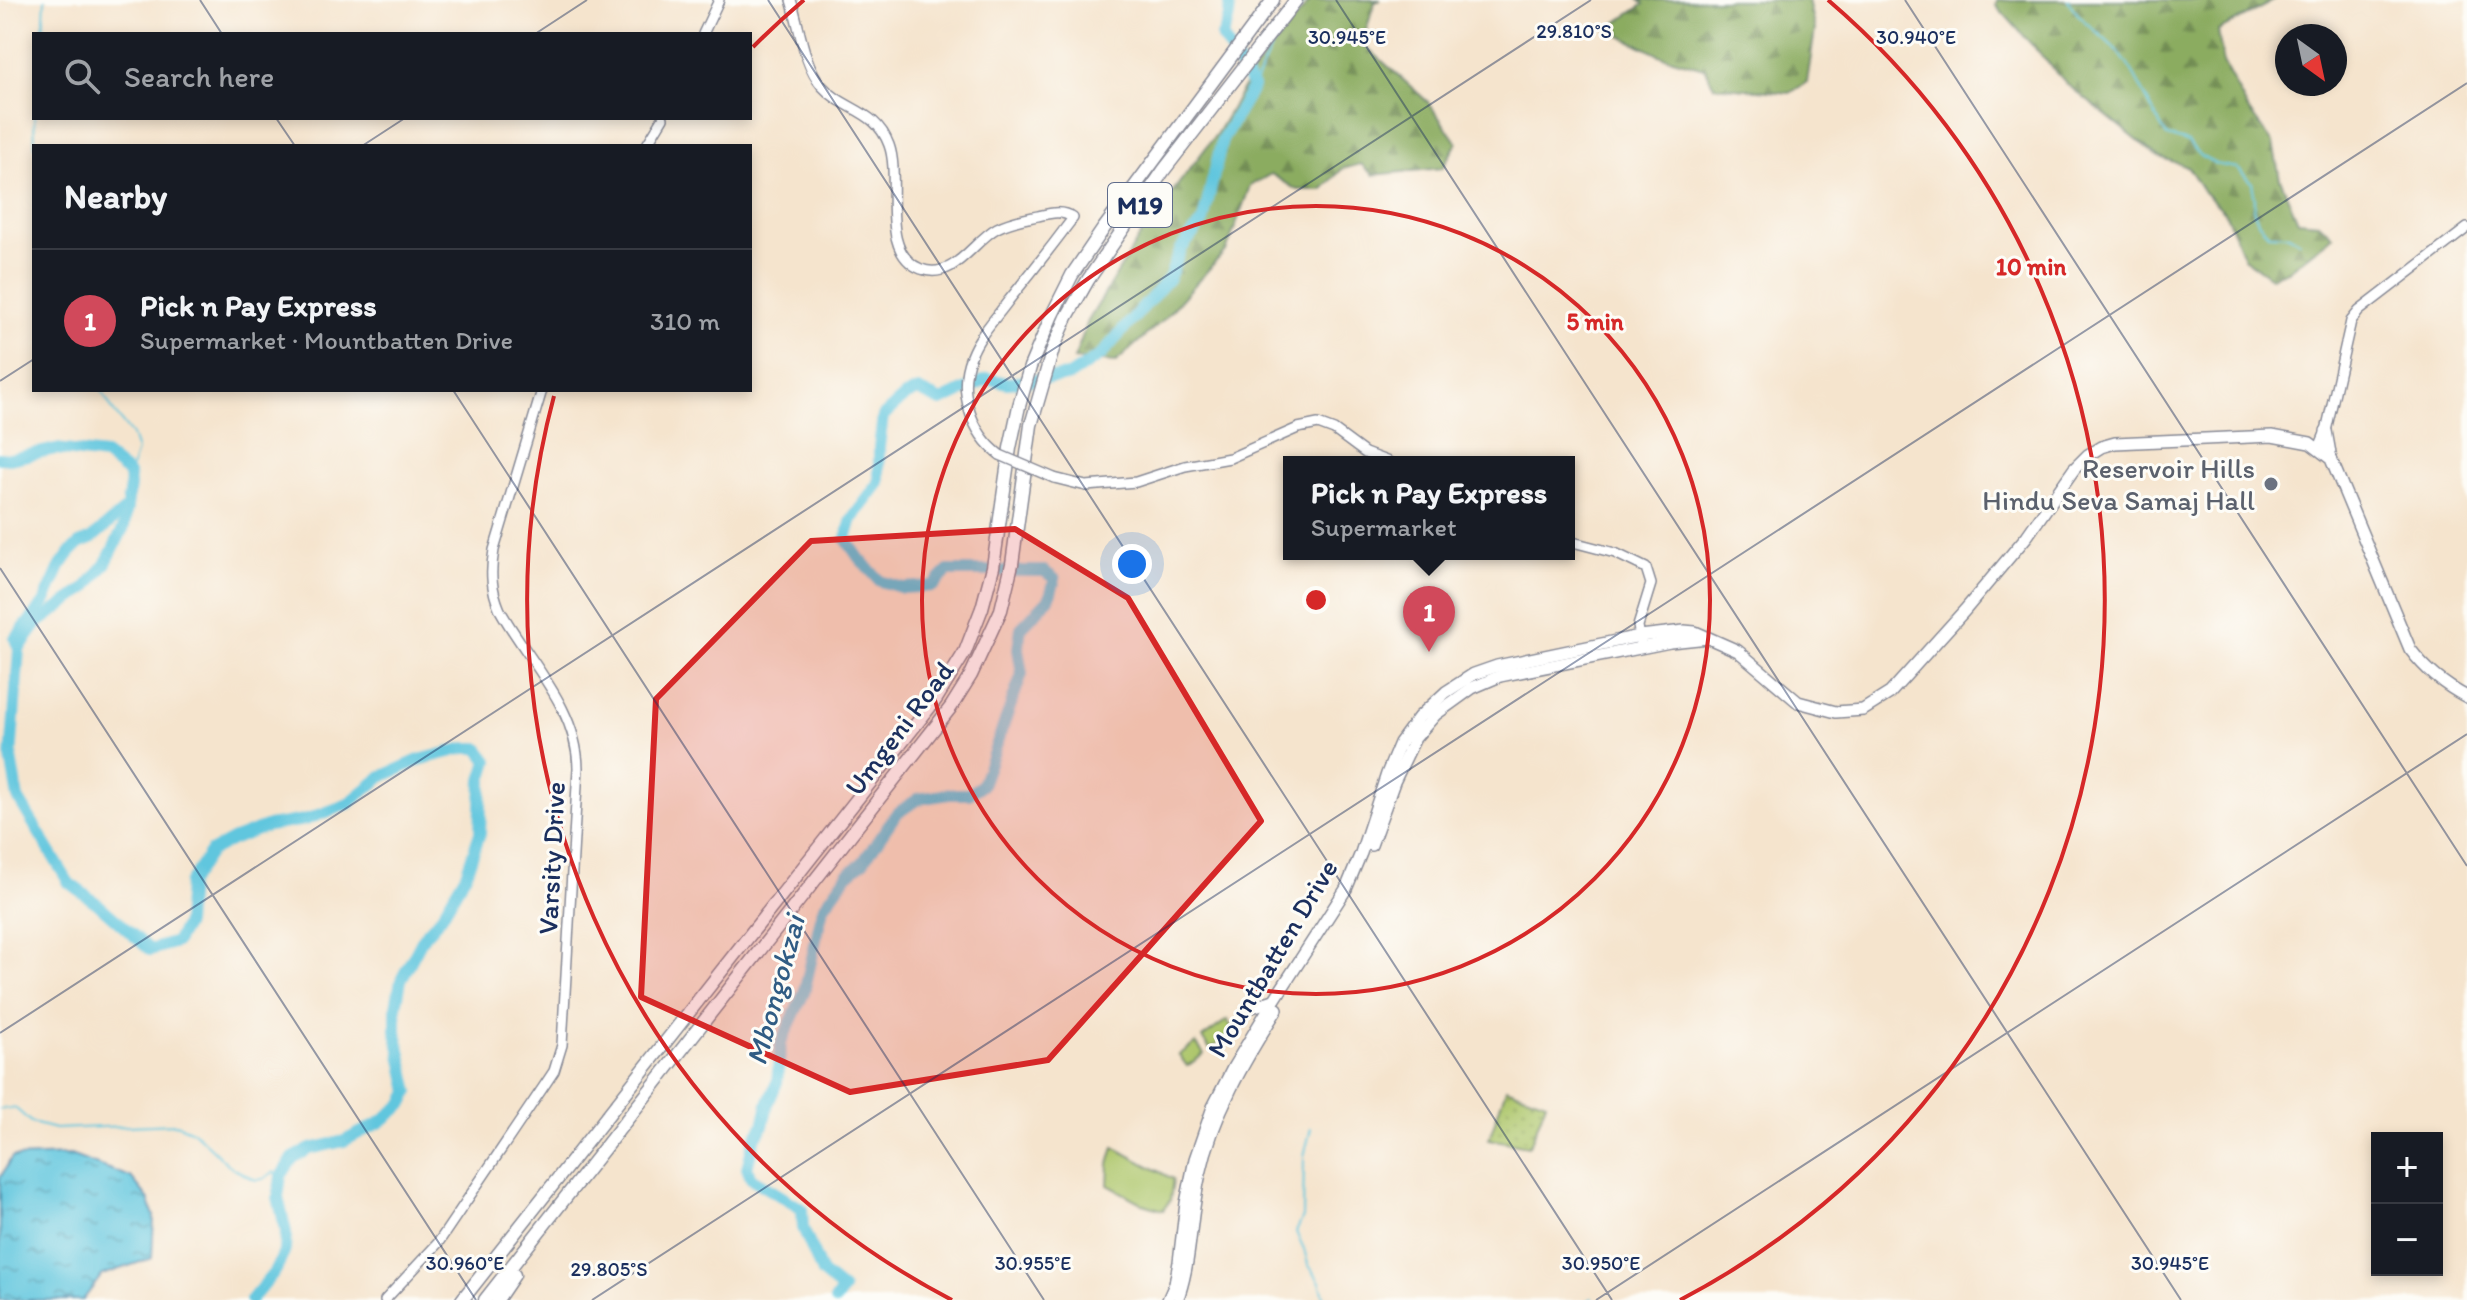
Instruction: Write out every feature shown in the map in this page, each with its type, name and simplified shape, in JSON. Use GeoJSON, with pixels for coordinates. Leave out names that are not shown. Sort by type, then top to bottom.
{"type":"FeatureCollection","features":[{"type":"Feature","properties":{"kind":"highway","name":"Umgeni Road"},"geometry":{"type":"LineString","coordinates":[[462,1300],[936,699],[954,672],[973,634],[992,571],[1010,448],[1019,406],[1040,340],[1088,251],[1273,0]]}},
{"type":"Feature","properties":{"kind":"highway","name":"Umgeni Road"},"geometry":{"type":"LineString","coordinates":[[485,1300],[951,707],[971,675],[1001,610],[1012,564],[1031,425],[1048,364],[1067,317],[1088,280],[1164,170],[1296,0]]}},
{"type":"Feature","properties":{"kind":"highway"},"geometry":{"type":"LineString","coordinates":[[497,1300],[579,1180]]}},
{"type":"Feature","properties":{"kind":"main road"},"geometry":{"type":"LineString","coordinates":[[2326,431],[2331,459]]}},
{"type":"Feature","properties":{"kind":"main road","name":"Mountbatten Drive"},"geometry":{"type":"LineString","coordinates":[[1168,1300],[1175,1284],[1190,1181],[1201,1138],[1222,1087],[1353,874],[1400,743],[1419,717],[1474,674],[1497,666],[1640,642],[1684,631],[1695,632],[1738,651],[1798,702],[1836,712],[1863,710],[1890,693],[1965,610],[2027,536],[2074,469],[2097,450],[2115,443],[2262,436],[2293,439],[2319,448],[2331,459],[2410,649],[2439,680],[2467,697]]}},
{"type":"Feature","properties":{"kind":"main road","name":"Mountbatten Drive"},"geometry":{"type":"LineString","coordinates":[[1177,1300],[1187,1265],[1199,1176],[1213,1124],[1238,1075],[1357,878],[1415,738],[1449,696]]}},
{"type":"Feature","properties":{"kind":"main road"},"geometry":{"type":"LineString","coordinates":[[1252,1007],[1274,1000]]}},
{"type":"Feature","properties":{"kind":"street"},"geometry":{"type":"LineString","coordinates":[[704,32],[719,0]]}},
{"type":"Feature","properties":{"kind":"street"},"geometry":{"type":"LineString","coordinates":[[791,0],[818,82],[836,98],[873,120],[888,143],[894,168],[894,233],[900,250],[912,264],[926,270],[943,270],[1005,224],[1057,213],[1073,218],[977,344],[968,365],[966,390],[976,426],[986,442],[1000,455],[1054,478],[1086,486],[1136,482],[1185,466],[1230,458],[1298,428],[1318,424],[1334,430],[1373,456]]}},
{"type":"Feature","properties":{"kind":"street"},"geometry":{"type":"LineString","coordinates":[[647,144],[662,120]]}},
{"type":"Feature","properties":{"kind":"street"},"geometry":{"type":"LineString","coordinates":[[2319,448],[2326,431],[2351,321],[2359,311],[2467,228]]}},
{"type":"Feature","properties":{"kind":"street","name":"Varsity Drive"},"geometry":{"type":"LineString","coordinates":[[385,1300],[427,1257],[447,1231],[544,1086],[559,1058],[562,1045],[578,768],[576,742],[559,702],[500,610],[492,590],[491,576],[494,550],[541,392]]}},
{"type":"Feature","properties":{"kind":"street"},"geometry":{"type":"LineString","coordinates":[[1575,543],[1615,553],[1646,568],[1651,584],[1638,626],[1640,642]]}},
{"type":"Feature","properties":{"kind":"highlighted area"},"geometry":{"type":"Polygon","coordinates":[[[1015,529],[1128,598],[1261,821],[1048,1060],[850,1092],[641,997],[656,699],[811,541],[1015,529]]]}},
{"type":"Feature","properties":{"kind":"green space"},"geometry":{"type":"Polygon","coordinates":[[[1311,0],[1381,0],[1375,2],[1362,43],[1428,102],[1457,143],[1442,168],[1373,175],[1361,164],[1342,169],[1322,190],[1297,190],[1271,174],[1250,186],[1227,249],[1163,320],[1116,362],[1074,359],[1088,321],[1145,228],[1217,133],[1255,68],[1311,0]]]}},
{"type":"Feature","properties":{"kind":"green space"},"geometry":{"type":"Polygon","coordinates":[[[1639,0],[1808,0],[1815,30],[1807,82],[1790,93],[1714,86],[1704,68],[1659,55],[1607,29],[1644,4],[1639,0]]]}},
{"type":"Feature","properties":{"kind":"green space"},"geometry":{"type":"Polygon","coordinates":[[[1997,0],[2275,0],[2218,31],[2223,63],[2249,111],[2273,143],[2280,179],[2298,221],[2319,223],[2333,236],[2287,271],[2271,277],[2244,258],[2225,212],[2204,192],[2188,167],[2157,156],[2068,85],[1996,5],[1997,0]]]}},
{"type":"Feature","properties":{"kind":"green space"},"geometry":{"type":"Polygon","coordinates":[[[1227,1020],[1235,1032],[1210,1049],[1202,1038],[1227,1020]]]}},
{"type":"Feature","properties":{"kind":"green space"},"geometry":{"type":"Polygon","coordinates":[[[1196,1043],[1204,1054],[1187,1066],[1179,1055],[1196,1043]]]}},
{"type":"Feature","properties":{"kind":"green space"},"geometry":{"type":"Polygon","coordinates":[[[1506,1088],[1546,1102],[1528,1146],[1489,1139],[1506,1088]]]}},
{"type":"Feature","properties":{"kind":"green space"},"geometry":{"type":"Polygon","coordinates":[[[1114,1147],[1173,1179],[1170,1200],[1163,1210],[1143,1204],[1108,1185],[1114,1147]]]}},
{"type":"Feature","properties":{"kind":"water"},"geometry":{"type":"Polygon","coordinates":[[[70,1155],[131,1177],[148,1198],[154,1216],[152,1258],[102,1275],[83,1300],[0,1300],[0,1178],[12,1157],[70,1155]]]}},
{"type":"Feature","properties":{"kind":"waterway"},"geometry":{"type":"LineString","coordinates":[[43,32],[45,0]]}},
{"type":"Feature","properties":{"kind":"waterway","name":"Mbongokzai"},"geometry":{"type":"LineString","coordinates":[[835,1300],[843,1290],[822,1273],[803,1228],[802,1209],[751,1178],[747,1168],[754,1140],[763,1126],[777,1082],[781,1043],[804,993],[823,908],[847,875],[863,862],[896,814],[918,799],[969,794],[982,785],[1022,674],[1018,649],[1021,628],[1049,599],[1055,579],[1044,571],[948,571],[933,586],[903,588],[880,581],[846,539],[852,519],[879,483],[883,416],[905,396],[918,390],[941,401],[988,379],[1008,383],[1069,376],[1101,355],[1169,278],[1181,249],[1203,221],[1222,140],[1253,87],[1222,37],[1229,14],[1228,0]]}},
{"type":"Feature","properties":{"kind":"waterway"},"geometry":{"type":"LineString","coordinates":[[1253,87],[1275,39],[1306,0]]}},
{"type":"Feature","properties":{"kind":"waterway"},"geometry":{"type":"LineString","coordinates":[[2068,0],[2079,15],[2120,54],[2167,136],[2188,142],[2200,156],[2215,164],[2237,168],[2252,183],[2254,212],[2259,223],[2269,234],[2289,235],[2299,241]]}},
{"type":"Feature","properties":{"kind":"waterway"},"geometry":{"type":"LineString","coordinates":[[34,120],[35,144]]}},
{"type":"Feature","properties":{"kind":"waterway"},"geometry":{"type":"LineString","coordinates":[[102,392],[132,435],[137,451],[129,474]]}},
{"type":"Feature","properties":{"kind":"waterway"},"geometry":{"type":"LineString","coordinates":[[0,458],[10,459],[56,449],[105,455],[129,474],[124,527],[106,563],[86,588],[38,623],[19,649],[11,758],[18,798],[69,883],[150,950],[176,942],[186,924],[189,884],[210,852],[268,826],[305,820],[348,804],[381,777],[419,760],[465,748],[478,748],[488,761],[482,780],[480,833],[466,874],[441,917],[424,936],[401,980],[396,1031],[409,1092],[402,1105],[379,1123],[344,1141],[310,1149],[293,1158],[281,1176],[278,1197],[286,1232],[285,1250],[276,1270],[251,1300]]}},
{"type":"Feature","properties":{"kind":"waterway"},"geometry":{"type":"LineString","coordinates":[[19,649],[15,639],[44,603],[60,567],[70,553],[127,508]]}},
{"type":"Feature","properties":{"kind":"waterway"},"geometry":{"type":"LineString","coordinates":[[0,1109],[15,1108],[32,1123],[55,1129],[176,1124],[193,1131],[232,1168],[256,1180],[274,1172],[281,1176]]}},
{"type":"Feature","properties":{"kind":"waterway"},"geometry":{"type":"LineString","coordinates":[[1311,1128],[1304,1156],[1303,1217],[1296,1232],[1308,1264],[1320,1282],[1325,1300]]}},
{"type":"Feature","properties":{"kind":"place","name":"Reservoir Hills Hindu Seva Samaj Hall"},"geometry":{"type":"Point","coordinates":[2271,484]}},
{"type":"Feature","properties":{"kind":"place","name":"Pick n Pay Express"},"geometry":{"type":"Point","coordinates":[1429,652]}}]}
